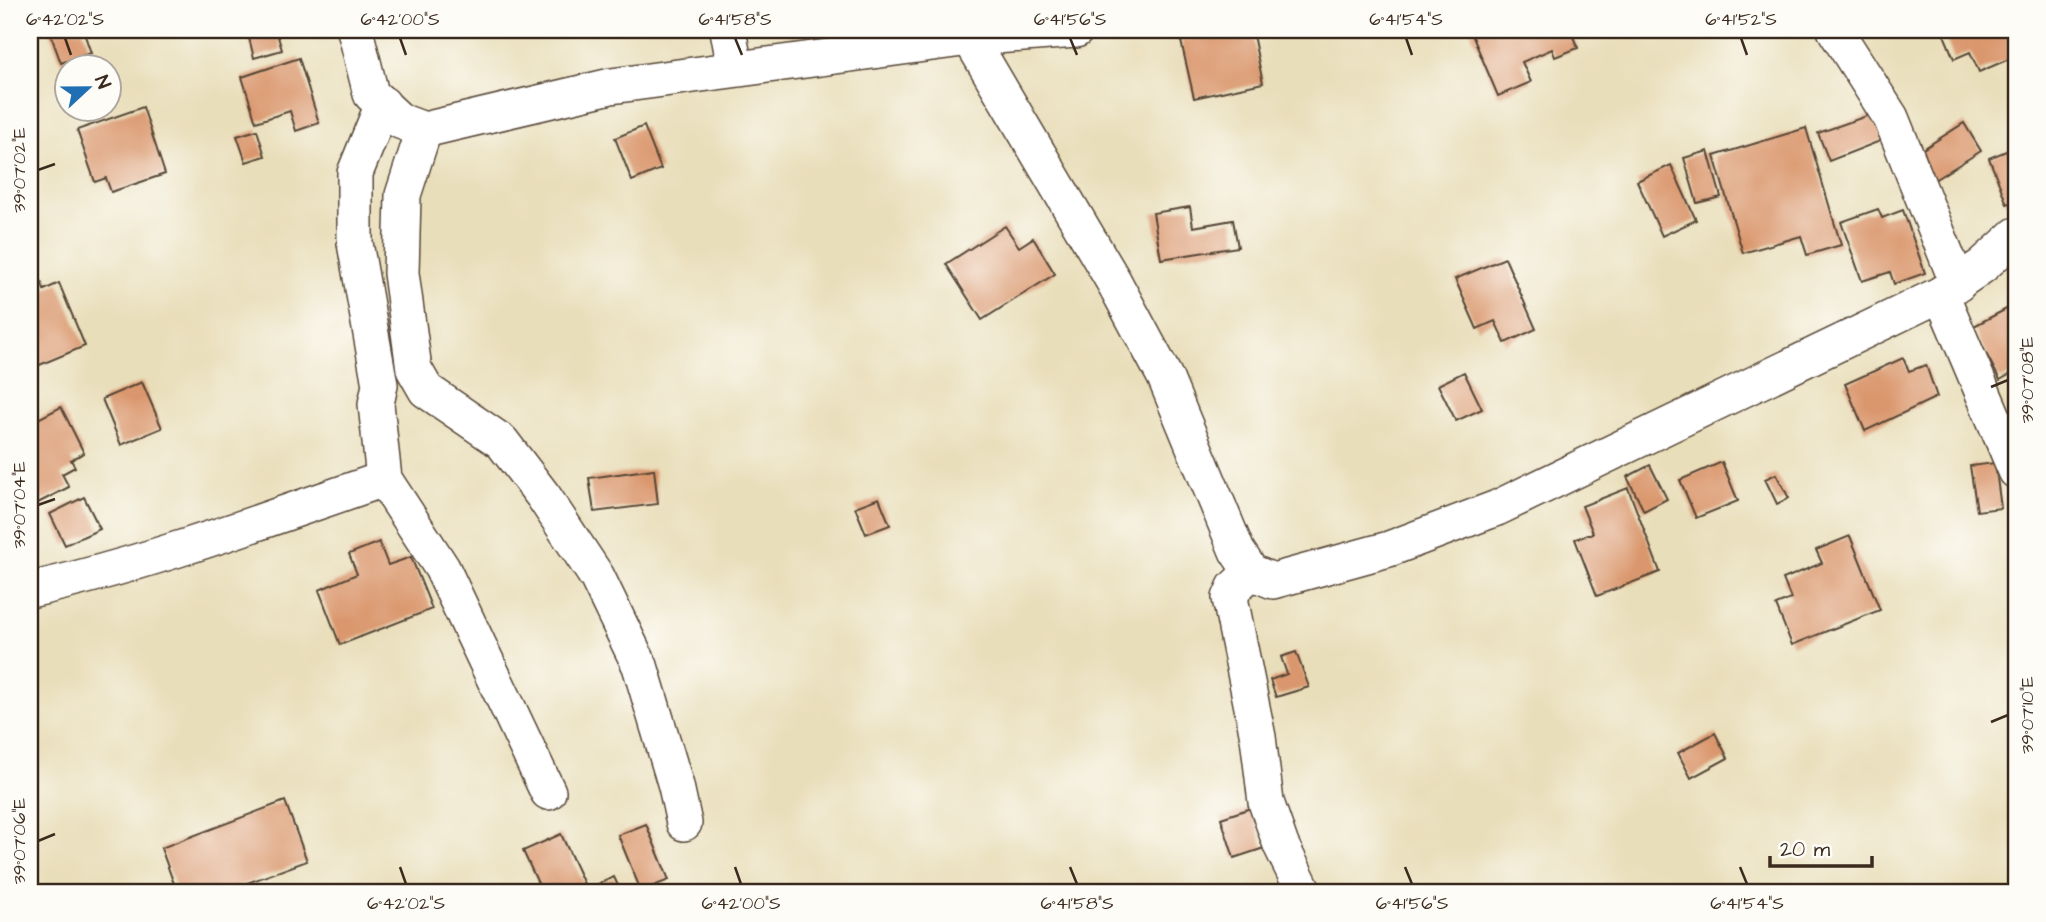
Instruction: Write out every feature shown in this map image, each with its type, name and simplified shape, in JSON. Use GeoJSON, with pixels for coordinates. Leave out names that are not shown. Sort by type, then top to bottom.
{"type":"FeatureCollection","features":[{"type":"Feature","properties":{"kind":"street"},"geometry":{"type":"LineString","coordinates":[[355,30],[372,94],[400,121],[424,130],[611,86],[971,38],[1076,30]]}},
{"type":"Feature","properties":{"kind":"street"},"geometry":{"type":"LineString","coordinates":[[728,30],[735,68]]}},
{"type":"Feature","properties":{"kind":"street"},"geometry":{"type":"LineString","coordinates":[[1835,30],[1891,118],[2016,471]]}},
{"type":"Feature","properties":{"kind":"street"},"geometry":{"type":"LineString","coordinates":[[971,38],[1114,282],[1165,377],[1237,551],[1251,572],[1273,581],[1389,549],[1497,508],[1950,289],[2016,235]]}},
{"type":"Feature","properties":{"kind":"street"},"geometry":{"type":"LineString","coordinates":[[383,104],[355,173],[355,243],[380,385],[376,404],[384,479],[443,568],[548,792]]}},
{"type":"Feature","properties":{"kind":"street"},"geometry":{"type":"LineString","coordinates":[[424,130],[403,195],[401,273],[414,369],[426,390],[502,442],[544,497],[597,577],[640,666],[676,786],[684,823]]}},
{"type":"Feature","properties":{"kind":"street"},"geometry":{"type":"LineString","coordinates":[[30,590],[76,580],[226,533],[384,479]]}},
{"type":"Feature","properties":{"kind":"street"},"geometry":{"type":"LineString","coordinates":[[1251,572],[1234,587],[1230,598],[1258,737],[1266,802],[1281,845],[1304,892]]}},
{"type":"Feature","properties":{"kind":"building"},"geometry":{"type":"Polygon","coordinates":[[[49,30],[83,30],[91,52],[57,52],[49,30]]]}},
{"type":"Feature","properties":{"kind":"building"},"geometry":{"type":"Polygon","coordinates":[[[247,30],[276,30],[282,50],[254,58],[247,30]]]}},
{"type":"Feature","properties":{"kind":"building"},"geometry":{"type":"Polygon","coordinates":[[[1234,30],[1252,30],[1263,83],[1194,98],[1181,41],[1234,30]]]}},
{"type":"Feature","properties":{"kind":"building"},"geometry":{"type":"Polygon","coordinates":[[[1470,30],[1570,30],[1578,48],[1555,57],[1552,49],[1522,62],[1531,82],[1498,96],[1470,30]]]}},
{"type":"Feature","properties":{"kind":"building"},"geometry":{"type":"Polygon","coordinates":[[[1942,30],[2016,30],[2016,56],[1979,72],[1970,52],[1954,59],[1942,30]]]}},
{"type":"Feature","properties":{"kind":"building"},"geometry":{"type":"Polygon","coordinates":[[[299,58],[319,123],[296,131],[290,111],[256,122],[242,77],[299,58]]]}},
{"type":"Feature","properties":{"kind":"building"},"geometry":{"type":"Polygon","coordinates":[[[143,107],[165,174],[111,192],[106,178],[95,182],[77,130],[100,122],[122,122],[122,114],[143,107]]]}},
{"type":"Feature","properties":{"kind":"building"},"geometry":{"type":"Polygon","coordinates":[[[1878,112],[1888,138],[1829,161],[1818,133],[1878,112]]]}},
{"type":"Feature","properties":{"kind":"building"},"geometry":{"type":"Polygon","coordinates":[[[1964,123],[1981,151],[1926,185],[1909,158],[1964,123]]]}},
{"type":"Feature","properties":{"kind":"building"},"geometry":{"type":"Polygon","coordinates":[[[644,126],[661,169],[632,181],[615,138],[644,126]]]}},
{"type":"Feature","properties":{"kind":"building"},"geometry":{"type":"Polygon","coordinates":[[[1806,128],[1841,245],[1807,255],[1801,236],[1743,253],[1714,156],[1806,128]]]}},
{"type":"Feature","properties":{"kind":"building"},"geometry":{"type":"Polygon","coordinates":[[[257,130],[265,156],[246,162],[237,136],[257,130]]]}},
{"type":"Feature","properties":{"kind":"building"},"geometry":{"type":"Polygon","coordinates":[[[2016,147],[2016,201],[2007,204],[1989,158],[2016,147]]]}},
{"type":"Feature","properties":{"kind":"building"},"geometry":{"type":"Polygon","coordinates":[[[1708,151],[1721,197],[1697,203],[1684,158],[1708,151]]]}},
{"type":"Feature","properties":{"kind":"building"},"geometry":{"type":"Polygon","coordinates":[[[1671,165],[1696,220],[1662,236],[1637,181],[1671,165]]]}},
{"type":"Feature","properties":{"kind":"building"},"geometry":{"type":"Polygon","coordinates":[[[1190,207],[1193,227],[1233,220],[1238,247],[1161,259],[1153,213],[1190,207]]]}},
{"type":"Feature","properties":{"kind":"building"},"geometry":{"type":"Polygon","coordinates":[[[1878,209],[1882,218],[1903,210],[1925,273],[1894,284],[1890,272],[1862,281],[1841,222],[1878,209]]]}},
{"type":"Feature","properties":{"kind":"building"},"geometry":{"type":"Polygon","coordinates":[[[1005,226],[1019,247],[1033,238],[1055,274],[982,320],[946,264],[1005,226]]]}},
{"type":"Feature","properties":{"kind":"building"},"geometry":{"type":"Polygon","coordinates":[[[1505,258],[1536,329],[1505,343],[1495,321],[1477,329],[1455,279],[1505,258]]]}},
{"type":"Feature","properties":{"kind":"building"},"geometry":{"type":"Polygon","coordinates":[[[41,281],[44,290],[59,283],[85,346],[30,369],[30,286],[41,281]]]}},
{"type":"Feature","properties":{"kind":"building"},"geometry":{"type":"Polygon","coordinates":[[[2016,304],[2016,371],[2000,380],[1972,327],[2016,304]]]}},
{"type":"Feature","properties":{"kind":"building"},"geometry":{"type":"Polygon","coordinates":[[[1903,358],[1909,371],[1926,365],[1937,397],[1865,431],[1845,384],[1903,358]]]}},
{"type":"Feature","properties":{"kind":"building"},"geometry":{"type":"Polygon","coordinates":[[[1464,372],[1482,409],[1456,421],[1438,385],[1464,372]]]}},
{"type":"Feature","properties":{"kind":"building"},"geometry":{"type":"Polygon","coordinates":[[[142,382],[162,428],[121,445],[102,399],[142,382]]]}},
{"type":"Feature","properties":{"kind":"building"},"geometry":{"type":"Polygon","coordinates":[[[61,407],[84,453],[71,460],[75,467],[62,474],[69,487],[30,507],[30,423],[61,407]]]}},
{"type":"Feature","properties":{"kind":"building"},"geometry":{"type":"Polygon","coordinates":[[[1722,462],[1738,501],[1696,518],[1680,480],[1722,462]]]}},
{"type":"Feature","properties":{"kind":"building"},"geometry":{"type":"Polygon","coordinates":[[[1995,463],[2001,508],[1977,511],[1970,466],[1995,463]]]}},
{"type":"Feature","properties":{"kind":"building"},"geometry":{"type":"Polygon","coordinates":[[[1650,465],[1667,499],[1644,511],[1627,477],[1650,465]]]}},
{"type":"Feature","properties":{"kind":"building"},"geometry":{"type":"Polygon","coordinates":[[[654,469],[658,504],[594,512],[589,478],[654,469]]]}},
{"type":"Feature","properties":{"kind":"building"},"geometry":{"type":"Polygon","coordinates":[[[1776,474],[1789,498],[1777,504],[1765,479],[1776,474]]]}},
{"type":"Feature","properties":{"kind":"building"},"geometry":{"type":"Polygon","coordinates":[[[1628,488],[1660,572],[1597,596],[1575,539],[1593,533],[1582,506],[1628,488]]]}},
{"type":"Feature","properties":{"kind":"building"},"geometry":{"type":"Polygon","coordinates":[[[84,497],[100,529],[65,545],[50,514],[84,497]]]}},
{"type":"Feature","properties":{"kind":"building"},"geometry":{"type":"Polygon","coordinates":[[[879,498],[890,525],[866,534],[855,507],[879,498]]]}},
{"type":"Feature","properties":{"kind":"building"},"geometry":{"type":"Polygon","coordinates":[[[1850,536],[1880,610],[1792,645],[1776,605],[1791,599],[1783,579],[1822,563],[1816,550],[1850,536]]]}},
{"type":"Feature","properties":{"kind":"building"},"geometry":{"type":"Polygon","coordinates":[[[379,542],[388,565],[411,557],[432,609],[340,645],[319,590],[357,574],[349,554],[379,542]]]}},
{"type":"Feature","properties":{"kind":"building"},"geometry":{"type":"Polygon","coordinates":[[[1296,652],[1309,687],[1276,697],[1270,680],[1287,674],[1281,657],[1296,652]]]}},
{"type":"Feature","properties":{"kind":"building"},"geometry":{"type":"Polygon","coordinates":[[[1715,733],[1728,758],[1691,778],[1678,753],[1715,733]]]}},
{"type":"Feature","properties":{"kind":"building"},"geometry":{"type":"Polygon","coordinates":[[[285,801],[307,861],[223,892],[177,892],[161,848],[285,801]]]}},
{"type":"Feature","properties":{"kind":"building"},"geometry":{"type":"Polygon","coordinates":[[[1251,808],[1264,848],[1234,858],[1221,818],[1251,808]]]}},
{"type":"Feature","properties":{"kind":"building"},"geometry":{"type":"Polygon","coordinates":[[[646,824],[669,880],[641,891],[618,835],[646,824]]]}},
{"type":"Feature","properties":{"kind":"building"},"geometry":{"type":"Polygon","coordinates":[[[561,834],[584,884],[566,892],[542,892],[523,851],[561,834]]]}},
{"type":"Feature","properties":{"kind":"building"},"geometry":{"type":"Polygon","coordinates":[[[614,877],[621,892],[580,892],[614,877]]]}}]}
